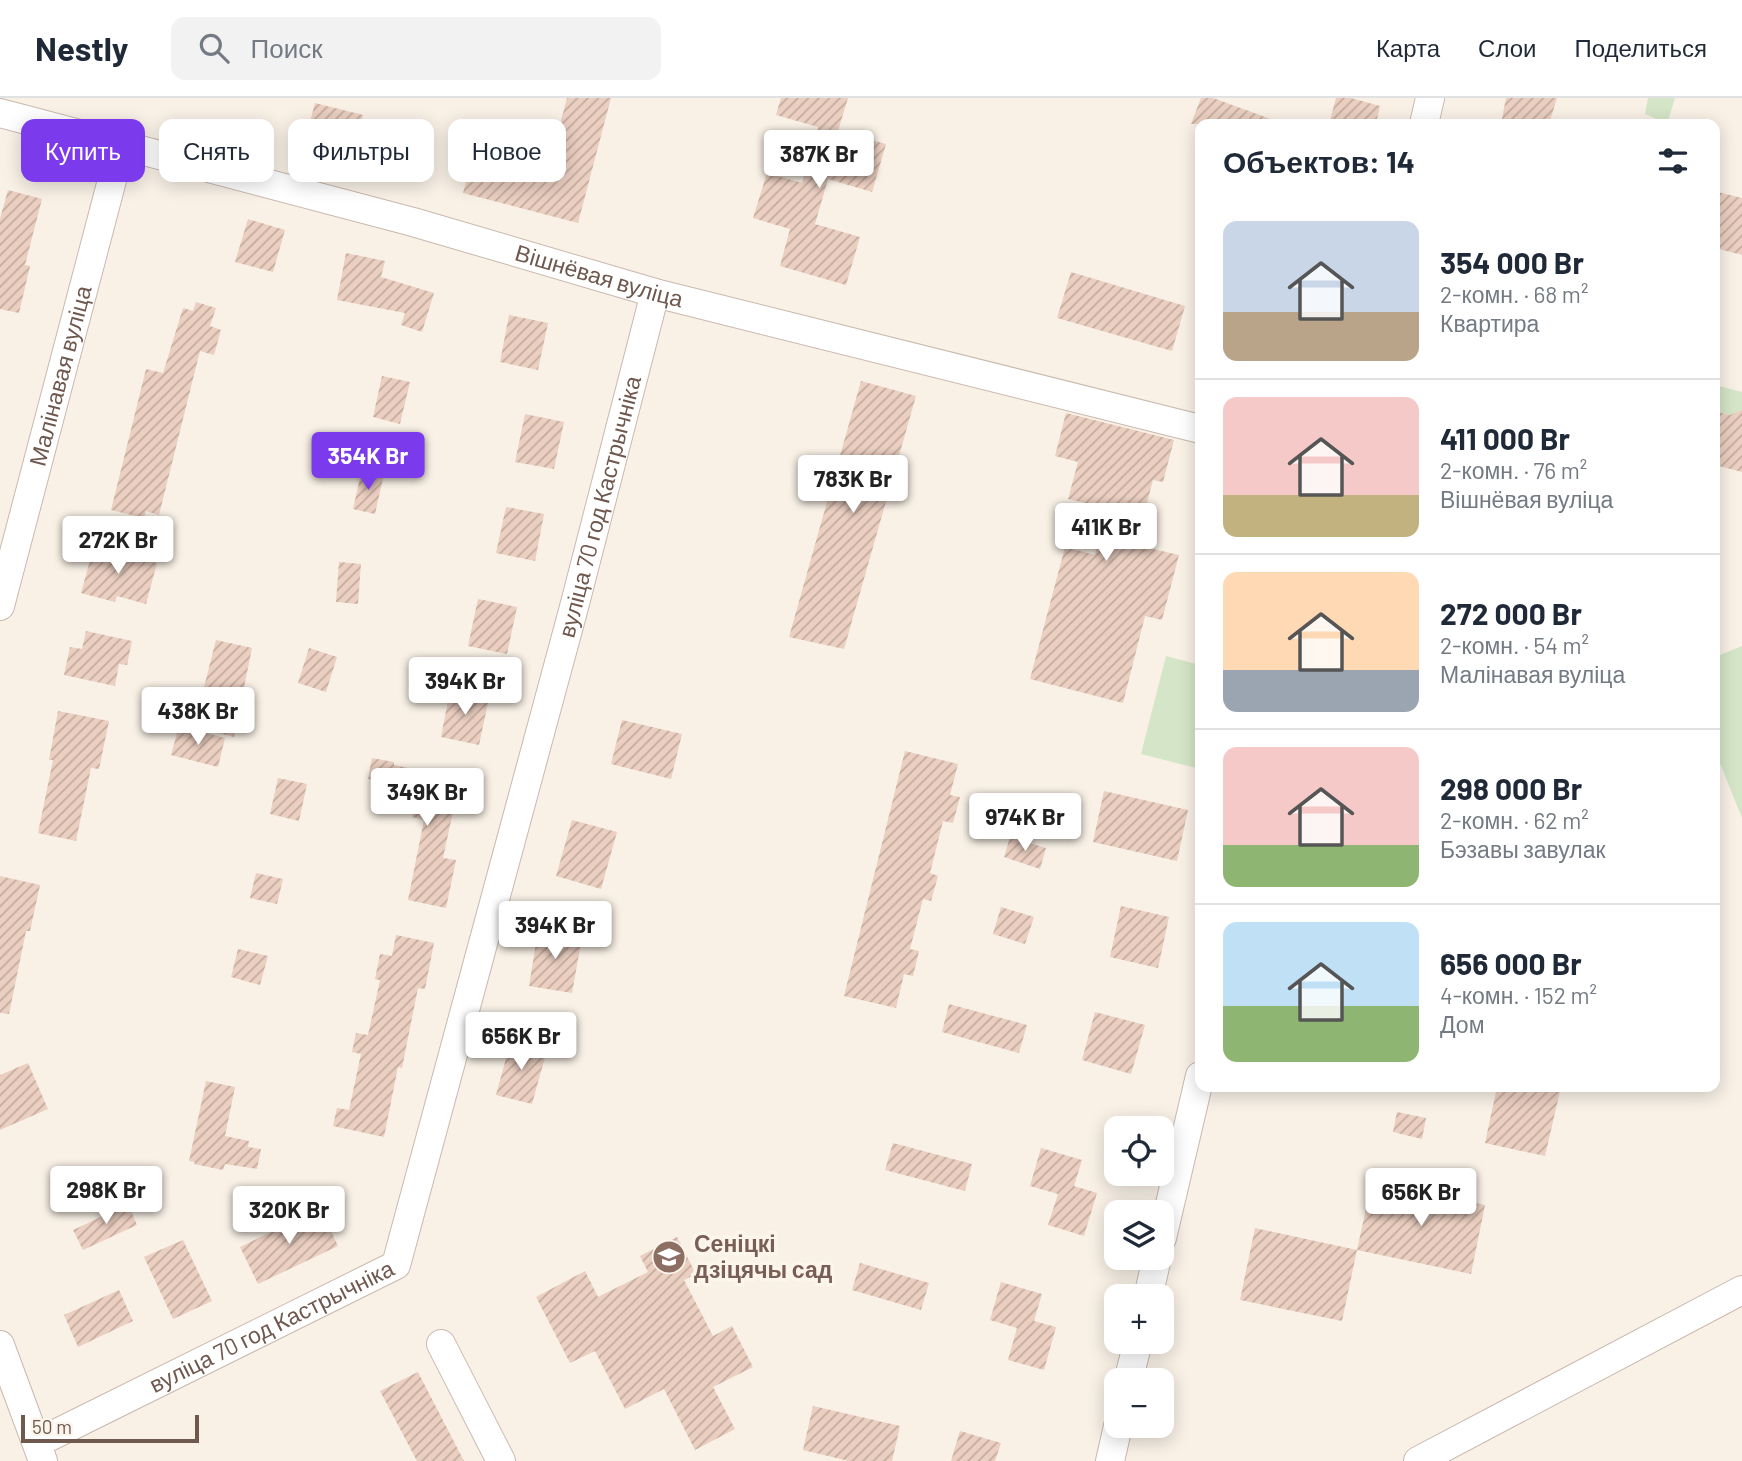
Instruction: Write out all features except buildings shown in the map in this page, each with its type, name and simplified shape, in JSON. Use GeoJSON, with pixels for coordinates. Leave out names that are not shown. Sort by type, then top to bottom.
{"type":"FeatureCollection","features":[{"type":"Feature","properties":{"kind":"street"},"geometry":{"type":"LineString","coordinates":[[1425,119],[1430,98]]}},
{"type":"Feature","properties":{"kind":"street","name":"Вішнёвая вуліца"},"geometry":{"type":"LineString","coordinates":[[0,113],[22,119]]}},
{"type":"Feature","properties":{"kind":"street","name":"Вішнёвая вуліца"},"geometry":{"type":"LineString","coordinates":[[145,152],[413,222],[655,293],[1195,428]]}},
{"type":"Feature","properties":{"kind":"street","name":"Малінавая вуліца"},"geometry":{"type":"LineString","coordinates":[[0,606],[112,182]]}},
{"type":"Feature","properties":{"kind":"street","name":"вуліца 70 год Кастрычніка"},"geometry":{"type":"LineString","coordinates":[[40,1452],[397,1265],[566,638],[655,293]]}},
{"type":"Feature","properties":{"kind":"street"},"geometry":{"type":"LineString","coordinates":[[1171,1200],[1196,1092]]}},
{"type":"Feature","properties":{"kind":"street"},"geometry":{"type":"LineString","coordinates":[[1418,1461],[1742,1290]]}},
{"type":"Feature","properties":{"kind":"street"},"geometry":{"type":"LineString","coordinates":[[441,1344],[501,1461]]}},
{"type":"Feature","properties":{"kind":"street"},"geometry":{"type":"LineString","coordinates":[[0,1345],[40,1452]]}},
{"type":"Feature","properties":{"kind":"street"},"geometry":{"type":"LineString","coordinates":[[1110,1461],[1115,1438]]}},
{"type":"Feature","properties":{"kind":"green space"},"geometry":{"type":"Polygon","coordinates":[[[1648,98],[1675,98],[1669,119],[1656,119],[1645,114],[1648,98]]]}},
{"type":"Feature","properties":{"kind":"green space"},"geometry":{"type":"Polygon","coordinates":[[[1720,386],[1742,392],[1742,418],[1720,412],[1720,386]]]}},
{"type":"Feature","properties":{"kind":"green space"},"geometry":{"type":"Polygon","coordinates":[[[1742,646],[1742,818],[1720,763],[1720,655],[1742,646]]]}},
{"type":"Feature","properties":{"kind":"green space"},"geometry":{"type":"Polygon","coordinates":[[[1166,656],[1195,664],[1195,768],[1141,754],[1166,656]]]}},
{"type":"Feature","properties":{"kind":"place","name":"Сеніцкі дзіцячы сад"},"geometry":{"type":"Point","coordinates":[669,1257]}}]}
